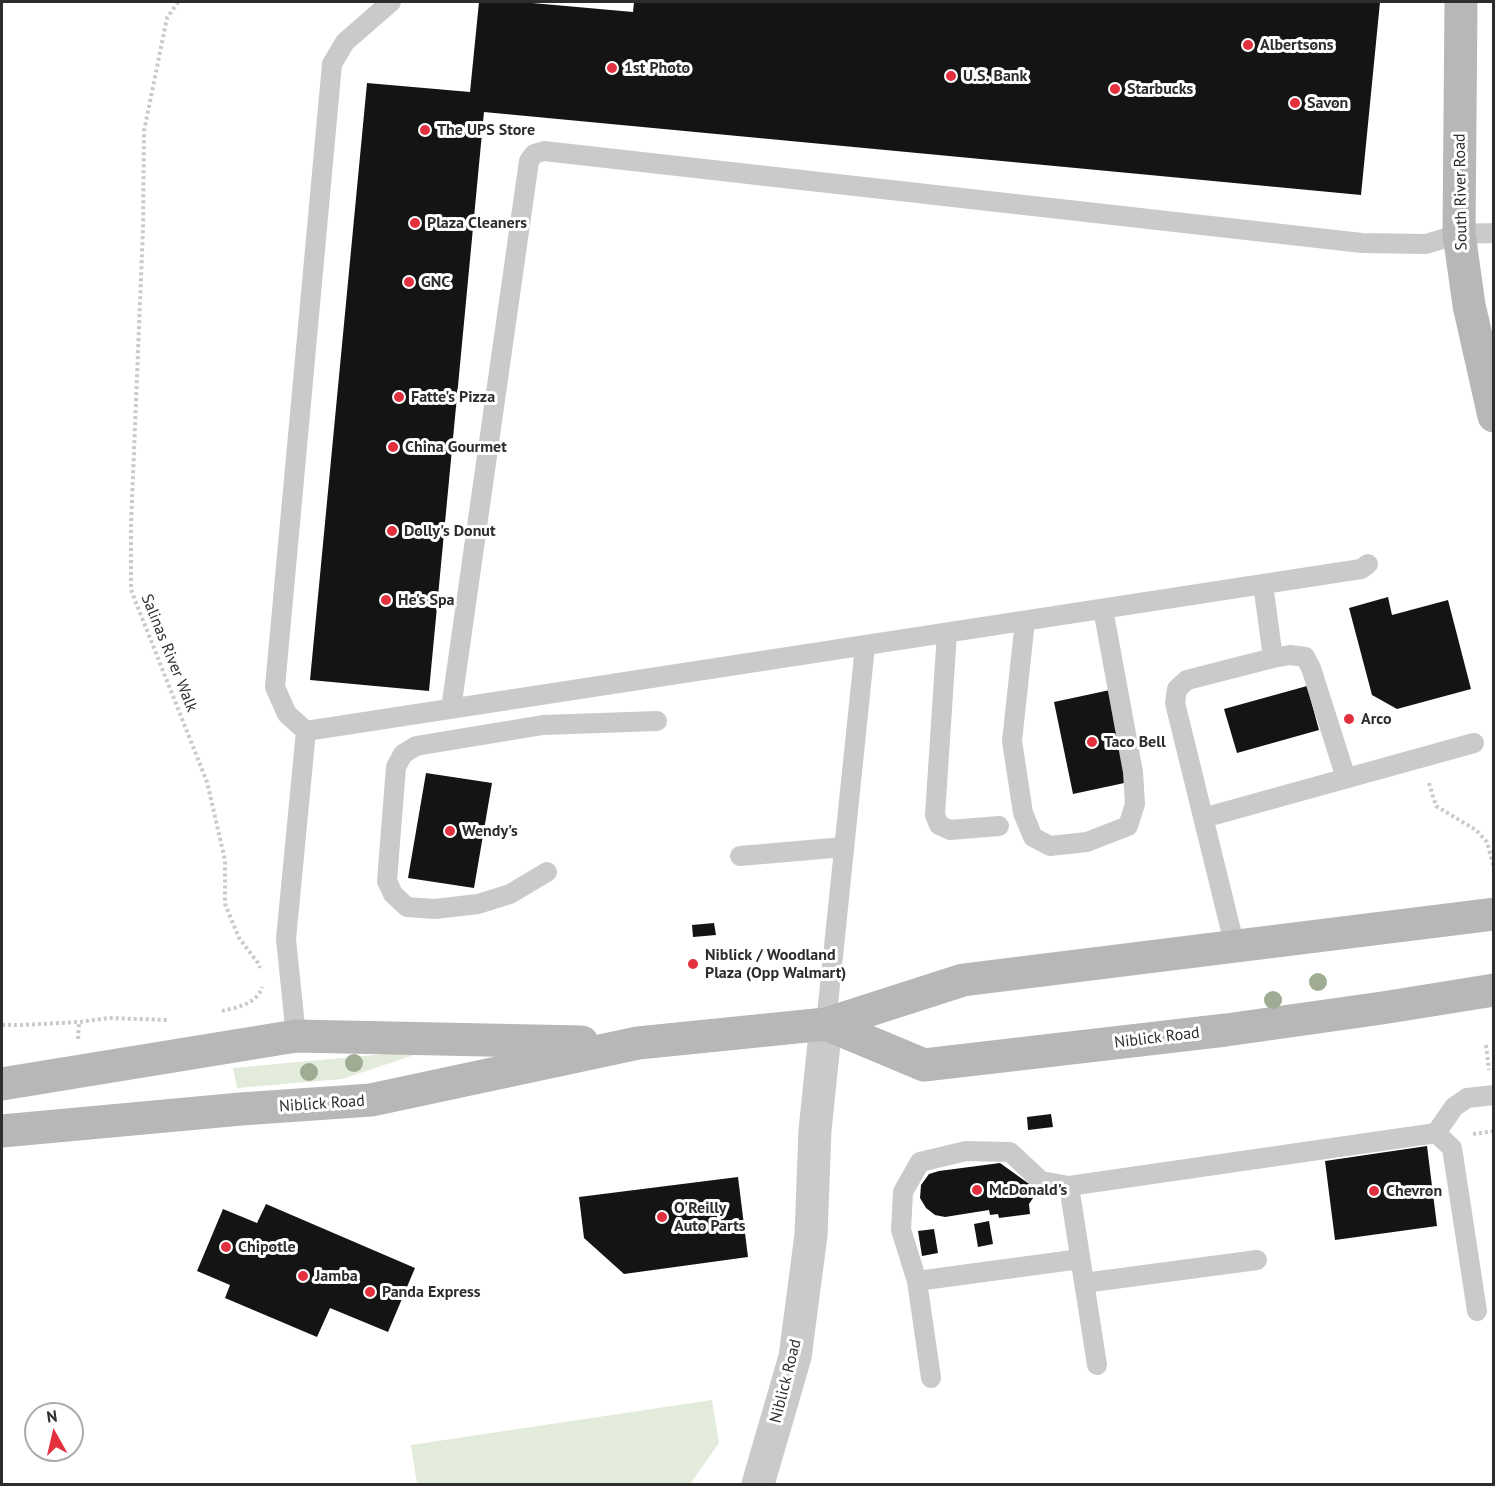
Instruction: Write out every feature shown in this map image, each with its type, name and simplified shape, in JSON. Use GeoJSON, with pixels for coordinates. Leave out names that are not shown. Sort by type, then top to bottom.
{"type":"FeatureCollection","features":[{"type":"Feature","properties":{"kind":"main road","name":"South River Road"},"geometry":{"type":"LineString","coordinates":[[1461,2],[1459,234],[1469,305],[1494,416]]}},
{"type":"Feature","properties":{"kind":"main road","name":"Niblick Road"},"geometry":{"type":"LineString","coordinates":[[2,1131],[241,1109],[371,1100],[638,1043],[826,1024],[963,980],[1494,914]]}},
{"type":"Feature","properties":{"kind":"main road","name":"Niblick Road"},"geometry":{"type":"LineString","coordinates":[[826,1024],[924,1065],[1226,1030],[1494,990]]}},
{"type":"Feature","properties":{"kind":"main road","name":"Niblick Road"},"geometry":{"type":"LineString","coordinates":[[2,1083],[296,1036],[638,1043]]}},
{"type":"Feature","properties":{"kind":"street","name":"Niblick Road"},"geometry":{"type":"LineString","coordinates":[[758,1485],[795,1357],[811,1235],[815,1130],[826,1024]]}},
{"type":"Feature","properties":{"kind":"lane"},"geometry":{"type":"LineString","coordinates":[[306,731],[287,714],[275,687],[332,64],[345,42],[391,2]]}},
{"type":"Feature","properties":{"kind":"lane"},"geometry":{"type":"LineString","coordinates":[[451,709],[529,161],[534,154],[544,151],[1362,243],[1426,244],[1459,234],[1494,233]]}},
{"type":"Feature","properties":{"kind":"lane"},"geometry":{"type":"LineString","coordinates":[[306,731],[1361,569],[1368,564]]}},
{"type":"Feature","properties":{"kind":"lane"},"geometry":{"type":"LineString","coordinates":[[1263,584],[1274,658]]}},
{"type":"Feature","properties":{"kind":"lane"},"geometry":{"type":"LineString","coordinates":[[1025,621],[1012,741],[1023,813],[1033,837],[1050,846],[1087,842],[1128,826],[1135,804],[1133,772],[1103,609]]}},
{"type":"Feature","properties":{"kind":"lane"},"geometry":{"type":"LineString","coordinates":[[947,633],[935,815],[939,825],[950,830],[999,826]]}},
{"type":"Feature","properties":{"kind":"lane"},"geometry":{"type":"LineString","coordinates":[[826,1024],[865,646]]}},
{"type":"Feature","properties":{"kind":"lane"},"geometry":{"type":"LineString","coordinates":[[1235,947],[1175,703],[1177,689],[1187,680],[1274,658],[1290,655],[1305,657],[1311,668],[1346,778]]}},
{"type":"Feature","properties":{"kind":"lane"},"geometry":{"type":"LineString","coordinates":[[547,872],[510,894],[478,904],[435,909],[407,908],[393,894],[387,882],[396,767],[403,754],[416,746],[543,725],[657,721]]}},
{"type":"Feature","properties":{"kind":"lane"},"geometry":{"type":"LineString","coordinates":[[296,1036],[286,939],[306,731]]}},
{"type":"Feature","properties":{"kind":"lane"},"geometry":{"type":"LineString","coordinates":[[1203,818],[1474,743]]}},
{"type":"Feature","properties":{"kind":"lane"},"geometry":{"type":"LineString","coordinates":[[740,856],[844,847]]}},
{"type":"Feature","properties":{"kind":"lane"},"geometry":{"type":"LineString","coordinates":[[931,1378],[917,1281],[902,1230],[903,1192],[921,1162],[966,1151],[1010,1152],[1041,1181],[1069,1186],[1436,1132],[1454,1107],[1467,1098],[1492,1088]]}},
{"type":"Feature","properties":{"kind":"lane"},"geometry":{"type":"LineString","coordinates":[[1436,1132],[1452,1148],[1478,1311]]}},
{"type":"Feature","properties":{"kind":"lane"},"geometry":{"type":"LineString","coordinates":[[1069,1186],[1097,1365]]}},
{"type":"Feature","properties":{"kind":"lane"},"geometry":{"type":"LineString","coordinates":[[917,1281],[1080,1258]]}},
{"type":"Feature","properties":{"kind":"lane"},"geometry":{"type":"LineString","coordinates":[[1084,1283],[1257,1260]]}},
{"type":"Feature","properties":{"kind":"path","name":"Salinas River Walk"},"geometry":{"type":"LineString","coordinates":[[178,2],[167,18],[144,131],[143,228],[131,526],[131,590],[207,782],[225,860],[225,904],[238,939],[261,970]]}},
{"type":"Feature","properties":{"kind":"path"},"geometry":{"type":"LineString","coordinates":[[1422,758],[1436,806],[1476,830],[1487,842],[1494,868]]}},
{"type":"Feature","properties":{"kind":"path"},"geometry":{"type":"LineString","coordinates":[[220,1012],[246,1005],[261,991],[262,984]]}},
{"type":"Feature","properties":{"kind":"path"},"geometry":{"type":"LineString","coordinates":[[2,1025],[79,1022],[109,1018],[170,1020]]}},
{"type":"Feature","properties":{"kind":"path"},"geometry":{"type":"LineString","coordinates":[[78,1072],[79,1022]]}},
{"type":"Feature","properties":{"kind":"path"},"geometry":{"type":"LineString","coordinates":[[1486,1045],[1492,1088]]}},
{"type":"Feature","properties":{"kind":"green space"},"geometry":{"type":"Polygon","coordinates":[[[429,1050],[342,1079],[237,1088],[233,1068],[429,1050]]]}},
{"type":"Feature","properties":{"kind":"green space"},"geometry":{"type":"Polygon","coordinates":[[[712,1400],[719,1443],[690,1484],[417,1484],[411,1445],[712,1400]]]}},
{"type":"Feature","properties":{"kind":"building"},"geometry":{"type":"Polygon","coordinates":[[[479,2],[521,2],[633,12],[634,2],[1380,2],[1361,195],[484,112],[429,691],[310,680],[367,83],[470,92],[479,2]]]}},
{"type":"Feature","properties":{"kind":"building"},"geometry":{"type":"Polygon","coordinates":[[[1388,597],[1392,615],[1448,600],[1471,689],[1397,709],[1372,695],[1349,608],[1388,597]]]}},
{"type":"Feature","properties":{"kind":"building"},"geometry":{"type":"Polygon","coordinates":[[[1307,686],[1319,730],[1237,753],[1224,709],[1307,686]]]}},
{"type":"Feature","properties":{"kind":"building","name":"Taco Bell"},"geometry":{"type":"Polygon","coordinates":[[[1110,690],[1129,782],[1073,794],[1054,702],[1110,690]]]}},
{"type":"Feature","properties":{"kind":"building","name":"Wendy's"},"geometry":{"type":"Polygon","coordinates":[[[426,773],[492,783],[474,888],[408,878],[426,773]]]}},
{"type":"Feature","properties":{"kind":"building"},"geometry":{"type":"Polygon","coordinates":[[[714,923],[716,935],[693,937],[692,925],[714,923]]]}},
{"type":"Feature","properties":{"kind":"building"},"geometry":{"type":"Polygon","coordinates":[[[1051,1114],[1053,1127],[1028,1130],[1027,1117],[1051,1114]]]}},
{"type":"Feature","properties":{"kind":"building"},"geometry":{"type":"Polygon","coordinates":[[[1427,1146],[1437,1226],[1335,1240],[1325,1161],[1427,1146]]]}},
{"type":"Feature","properties":{"kind":"building","name":"McDonald's"},"geometry":{"type":"Polygon","coordinates":[[[1000,1163],[1032,1186],[1035,1195],[1029,1204],[1030,1214],[999,1218],[998,1214],[990,1215],[989,1210],[945,1217],[935,1215],[926,1208],[920,1198],[921,1185],[929,1174],[1000,1163]]]}},
{"type":"Feature","properties":{"kind":"building","name":"O'Reilly Auto Parts"},"geometry":{"type":"Polygon","coordinates":[[[738,1177],[748,1257],[624,1274],[584,1238],[579,1197],[738,1177]]]}},
{"type":"Feature","properties":{"kind":"building"},"geometry":{"type":"Polygon","coordinates":[[[266,1204],[415,1268],[388,1332],[330,1308],[317,1337],[225,1298],[230,1285],[197,1271],[223,1209],[257,1223],[266,1204]]]}},
{"type":"Feature","properties":{"kind":"building"},"geometry":{"type":"Polygon","coordinates":[[[989,1221],[993,1244],[978,1247],[974,1224],[989,1221]]]}},
{"type":"Feature","properties":{"kind":"building"},"geometry":{"type":"Polygon","coordinates":[[[934,1229],[938,1253],[922,1256],[918,1231],[934,1229]]]}},
{"type":"Feature","properties":{"kind":"place","name":"Albertsons"},"geometry":{"type":"Point","coordinates":[1248,45]}},
{"type":"Feature","properties":{"kind":"place","name":"1st Photo"},"geometry":{"type":"Point","coordinates":[612,68]}},
{"type":"Feature","properties":{"kind":"place","name":"U.S. Bank"},"geometry":{"type":"Point","coordinates":[951,76]}},
{"type":"Feature","properties":{"kind":"place","name":"Starbucks"},"geometry":{"type":"Point","coordinates":[1115,89]}},
{"type":"Feature","properties":{"kind":"place","name":"Savon"},"geometry":{"type":"Point","coordinates":[1295,103]}},
{"type":"Feature","properties":{"kind":"place","name":"The UPS Store"},"geometry":{"type":"Point","coordinates":[425,130]}},
{"type":"Feature","properties":{"kind":"place","name":"Plaza Cleaners"},"geometry":{"type":"Point","coordinates":[415,223]}},
{"type":"Feature","properties":{"kind":"place","name":"GNC"},"geometry":{"type":"Point","coordinates":[409,282]}},
{"type":"Feature","properties":{"kind":"place","name":"Fatte's Pizza"},"geometry":{"type":"Point","coordinates":[399,397]}},
{"type":"Feature","properties":{"kind":"place","name":"China Gourmet"},"geometry":{"type":"Point","coordinates":[393,447]}},
{"type":"Feature","properties":{"kind":"place","name":"Dolly's Donut"},"geometry":{"type":"Point","coordinates":[392,531]}},
{"type":"Feature","properties":{"kind":"place","name":"He's Spa"},"geometry":{"type":"Point","coordinates":[386,600]}},
{"type":"Feature","properties":{"kind":"place","name":"Arco"},"geometry":{"type":"Point","coordinates":[1349,719]}},
{"type":"Feature","properties":{"kind":"place","name":"Taco Bell"},"geometry":{"type":"Point","coordinates":[1092,742]}},
{"type":"Feature","properties":{"kind":"place","name":"Wendy's"},"geometry":{"type":"Point","coordinates":[450,831]}},
{"type":"Feature","properties":{"kind":"place","name":"Niblick / Woodland Plaza (Opp Walmart)"},"geometry":{"type":"Point","coordinates":[693,964]}},
{"type":"Feature","properties":{"kind":"place","name":"McDonald's"},"geometry":{"type":"Point","coordinates":[977,1190]}},
{"type":"Feature","properties":{"kind":"place","name":"Chevron"},"geometry":{"type":"Point","coordinates":[1374,1191]}},
{"type":"Feature","properties":{"kind":"place","name":"O'Reilly Auto Parts"},"geometry":{"type":"Point","coordinates":[662,1217]}},
{"type":"Feature","properties":{"kind":"place","name":"Chipotle"},"geometry":{"type":"Point","coordinates":[226,1247]}},
{"type":"Feature","properties":{"kind":"place","name":"Jamba"},"geometry":{"type":"Point","coordinates":[303,1276]}},
{"type":"Feature","properties":{"kind":"place","name":"Panda Express"},"geometry":{"type":"Point","coordinates":[370,1292]}}]}
